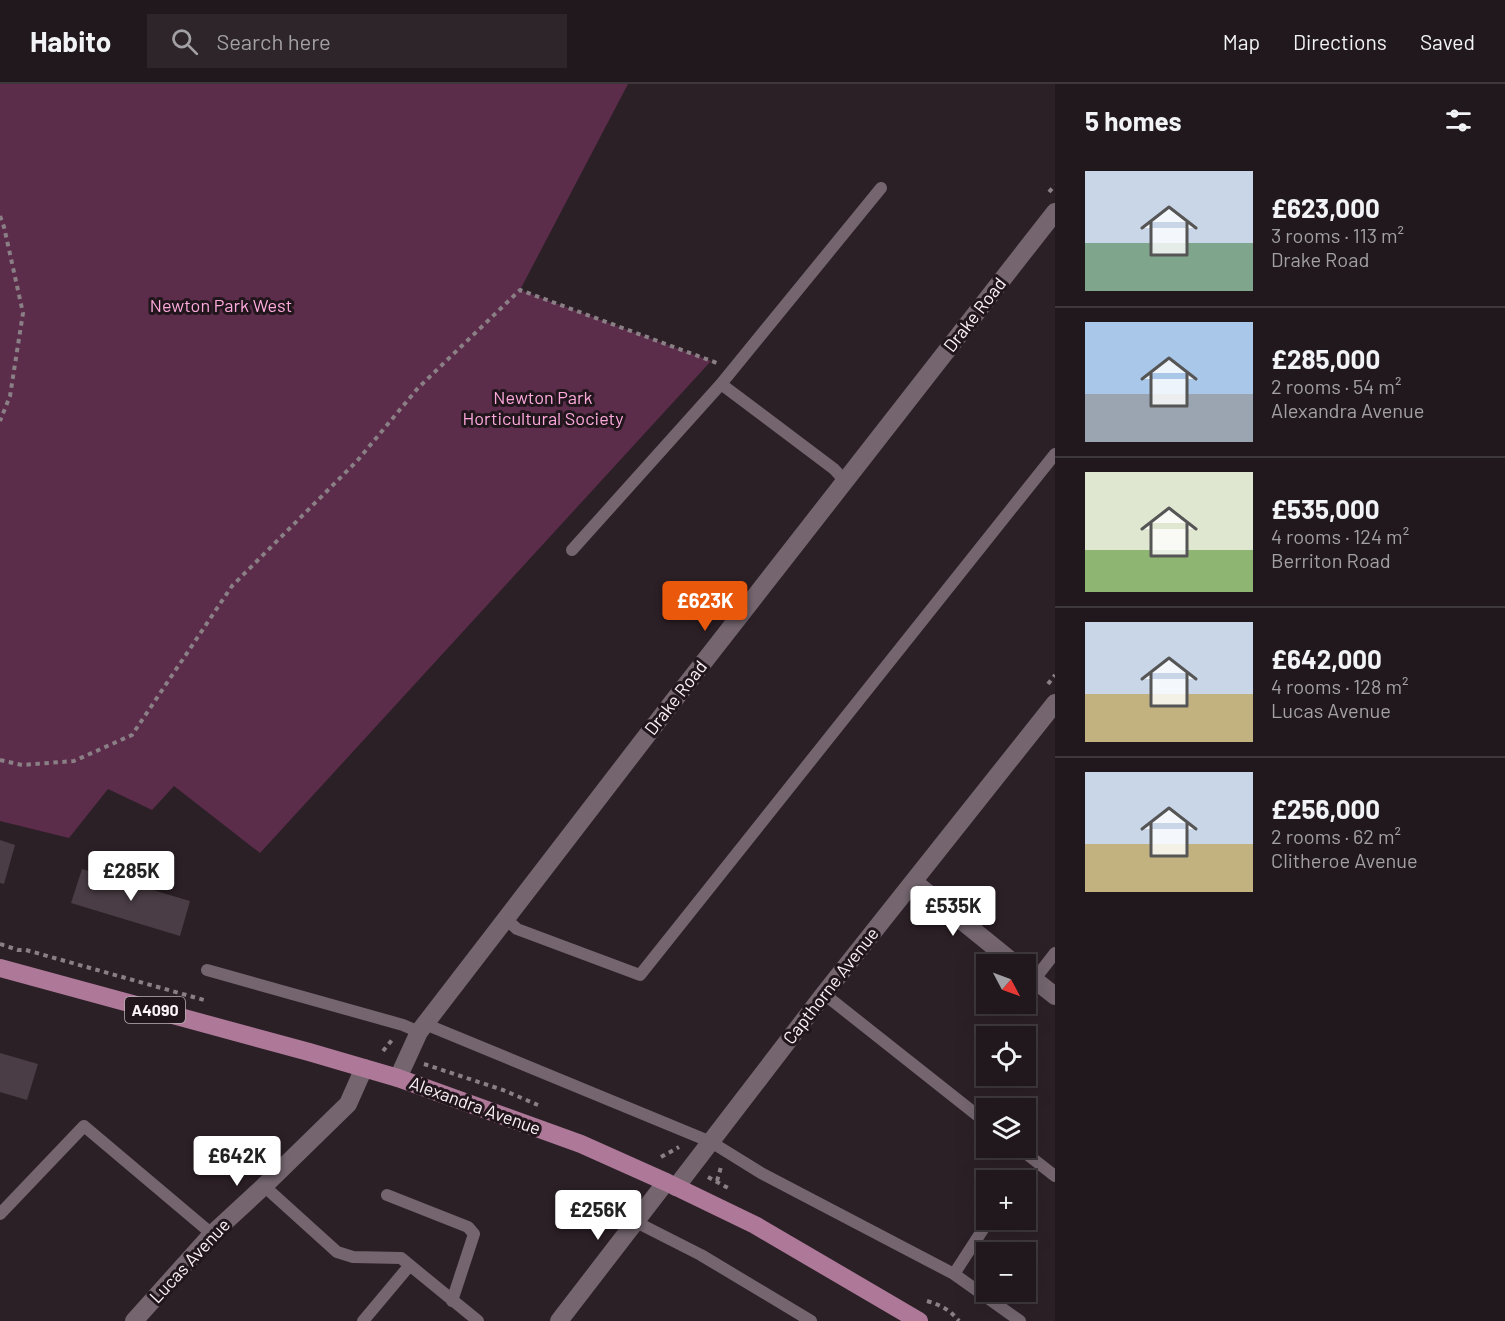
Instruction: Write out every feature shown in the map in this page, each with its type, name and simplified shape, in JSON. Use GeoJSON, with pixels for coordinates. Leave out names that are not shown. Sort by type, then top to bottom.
{"type":"FeatureCollection","features":[{"type":"Feature","properties":{"kind":"main road","name":"Alexandra Avenue"},"geometry":{"type":"LineString","coordinates":[[0,968],[398,1078],[581,1144],[756,1225],[920,1321]]}},
{"type":"Feature","properties":{"kind":"street","name":"Drake Road"},"geometry":{"type":"LineString","coordinates":[[398,1078],[422,1028],[1055,212]]}},
{"type":"Feature","properties":{"kind":"street","name":"Capthorne Avenue"},"geometry":{"type":"LineString","coordinates":[[559,1321],[636,1222],[711,1142],[824,994],[1055,703]]}},
{"type":"Feature","properties":{"kind":"street"},"geometry":{"type":"LineString","coordinates":[[914,882],[1003,954]]}},
{"type":"Feature","properties":{"kind":"street"},"geometry":{"type":"LineString","coordinates":[[1036,981],[1055,996]]}},
{"type":"Feature","properties":{"kind":"street","name":"Lucas Avenue"},"geometry":{"type":"LineString","coordinates":[[134,1321],[212,1234],[348,1104],[364,1068]]}},
{"type":"Feature","properties":{"kind":"lane"},"geometry":{"type":"LineString","coordinates":[[572,550],[721,384],[880,189]]}},
{"type":"Feature","properties":{"kind":"lane"},"geometry":{"type":"LineString","coordinates":[[721,384],[834,469],[845,481]]}},
{"type":"Feature","properties":{"kind":"lane"},"geometry":{"type":"LineString","coordinates":[[506,919],[518,929],[640,975],[1055,454]]}},
{"type":"Feature","properties":{"kind":"lane"},"geometry":{"type":"LineString","coordinates":[[1036,970],[1055,953]]}},
{"type":"Feature","properties":{"kind":"lane"},"geometry":{"type":"LineString","coordinates":[[207,970],[422,1028],[711,1142],[761,1173],[954,1274],[1020,1321]]}},
{"type":"Feature","properties":{"kind":"lane"},"geometry":{"type":"LineString","coordinates":[[824,994],[976,1114]]}},
{"type":"Feature","properties":{"kind":"lane"},"geometry":{"type":"LineString","coordinates":[[0,1214],[84,1126],[212,1234]]}},
{"type":"Feature","properties":{"kind":"lane"},"geometry":{"type":"LineString","coordinates":[[1032,1158],[1055,1176]]}},
{"type":"Feature","properties":{"kind":"lane"},"geometry":{"type":"LineString","coordinates":[[264,1186],[337,1252],[353,1257],[401,1258],[478,1321]]}},
{"type":"Feature","properties":{"kind":"lane"},"geometry":{"type":"LineString","coordinates":[[387,1195],[468,1227],[474,1234],[452,1301]]}},
{"type":"Feature","properties":{"kind":"lane"},"geometry":{"type":"LineString","coordinates":[[636,1222],[701,1255],[811,1321]]}},
{"type":"Feature","properties":{"kind":"lane"},"geometry":{"type":"LineString","coordinates":[[954,1274],[983,1230]]}},
{"type":"Feature","properties":{"kind":"lane"},"geometry":{"type":"LineString","coordinates":[[363,1321],[410,1265]]}},
{"type":"Feature","properties":{"kind":"path"},"geometry":{"type":"LineString","coordinates":[[0,216],[23,313],[10,396],[0,421]]}},
{"type":"Feature","properties":{"kind":"path"},"geometry":{"type":"LineString","coordinates":[[0,760],[22,765],[74,761],[132,735],[232,585],[357,461],[418,388],[520,290],[728,367],[721,384]]}},
{"type":"Feature","properties":{"kind":"green space","name":"Newton Park West"},"geometry":{"type":"Polygon","coordinates":[[[0,84],[628,84],[520,290],[711,361],[260,853],[174,786],[152,810],[108,789],[69,838],[0,821],[0,84]]]}},
{"type":"Feature","properties":{"kind":"building"},"geometry":{"type":"Polygon","coordinates":[[[0,840],[15,845],[4,884],[0,883],[0,840]]]}},
{"type":"Feature","properties":{"kind":"building"},"geometry":{"type":"Polygon","coordinates":[[[82,869],[190,901],[180,936],[71,903],[82,869]]]}},
{"type":"Feature","properties":{"kind":"building"},"geometry":{"type":"Polygon","coordinates":[[[0,1053],[38,1064],[27,1100],[0,1092],[0,1053]]]}},
{"type":"Feature","properties":{"kind":"park label","name":"Newton Park Horticultural Society"},"geometry":{"type":"Point","coordinates":[543,408]}}]}
